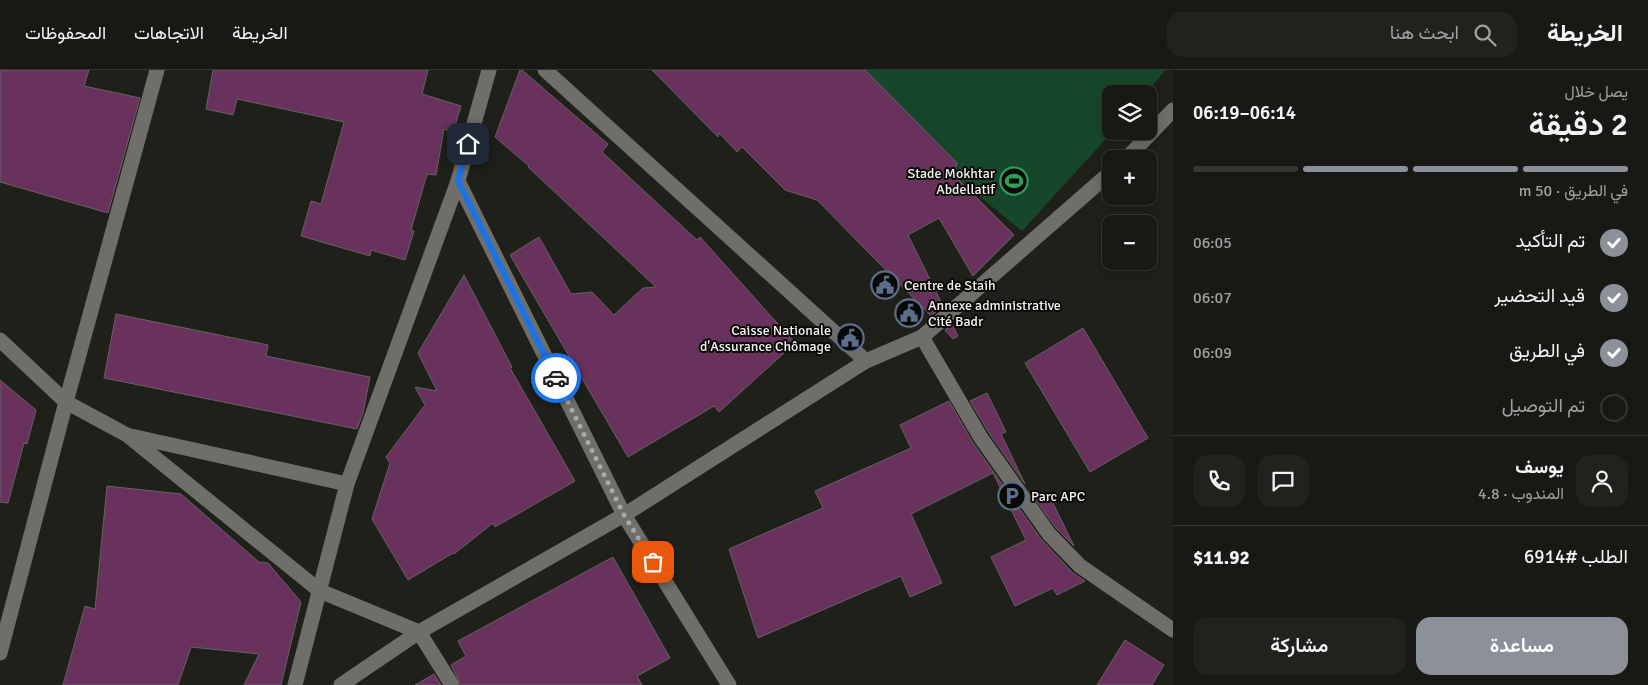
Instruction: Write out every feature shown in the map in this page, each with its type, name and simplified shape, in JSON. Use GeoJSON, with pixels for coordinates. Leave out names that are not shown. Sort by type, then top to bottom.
{"type":"FeatureCollection","features":[{"type":"Feature","properties":{"kind":"street"},"geometry":{"type":"LineString","coordinates":[[0,653],[66,402],[157,70]]}},
{"type":"Feature","properties":{"kind":"street"},"geometry":{"type":"LineString","coordinates":[[295,685],[347,484],[458,181],[489,70]]}},
{"type":"Feature","properties":{"kind":"street"},"geometry":{"type":"LineString","coordinates":[[545,70],[866,362]]}},
{"type":"Feature","properties":{"kind":"street"},"geometry":{"type":"LineString","coordinates":[[1135,150],[1173,110]]}},
{"type":"Feature","properties":{"kind":"street"},"geometry":{"type":"LineString","coordinates":[[341,685],[419,632],[624,515],[866,362],[922,337],[1102,180]]}},
{"type":"Feature","properties":{"kind":"street"},"geometry":{"type":"LineString","coordinates":[[458,181],[624,515],[729,685]]}},
{"type":"Feature","properties":{"kind":"street"},"geometry":{"type":"LineString","coordinates":[[922,337],[981,438],[1049,534],[1080,566],[1173,630]]}},
{"type":"Feature","properties":{"kind":"street"},"geometry":{"type":"LineString","coordinates":[[0,340],[66,402],[127,435],[320,591],[419,632],[452,685]]}},
{"type":"Feature","properties":{"kind":"street"},"geometry":{"type":"LineString","coordinates":[[127,435],[347,484]]}},
{"type":"Feature","properties":{"kind":"green space","name":"Stade Mokhtar Abdellatif"},"geometry":{"type":"Polygon","coordinates":[[[826,70],[1165,70],[1153,85],[1102,85],[1102,140],[1105,140],[1022,231],[826,70]]]}},
{"type":"Feature","properties":{"kind":"building"},"geometry":{"type":"Polygon","coordinates":[[[0,70],[89,70],[84,86],[140,98],[108,213],[0,182],[0,70]]]}},
{"type":"Feature","properties":{"kind":"building"},"geometry":{"type":"Polygon","coordinates":[[[213,70],[428,70],[422,94],[461,106],[453,132],[444,129],[436,175],[427,174],[411,230],[414,231],[405,260],[371,250],[370,256],[301,236],[311,201],[321,204],[344,122],[237,99],[233,115],[206,109],[213,70]]]}},
{"type":"Feature","properties":{"kind":"building"},"geometry":{"type":"Polygon","coordinates":[[[520,70],[608,144],[602,152],[697,240],[700,237],[795,343],[719,412],[714,406],[628,457],[510,255],[539,237],[571,294],[592,292],[614,315],[643,288],[656,287],[529,166],[495,137],[520,70]]]}},
{"type":"Feature","properties":{"kind":"building"},"geometry":{"type":"Polygon","coordinates":[[[652,70],[865,70],[957,163],[953,174],[1014,235],[973,276],[939,218],[908,235],[943,306],[931,316],[817,200],[785,190],[742,147],[737,152],[719,133],[718,137],[652,70]]]}},
{"type":"Feature","properties":{"kind":"building"},"geometry":{"type":"Polygon","coordinates":[[[464,275],[512,367],[510,368],[575,481],[495,527],[493,523],[454,554],[408,580],[372,519],[390,463],[386,457],[425,405],[415,387],[437,391],[418,353],[464,275]]]}},
{"type":"Feature","properties":{"kind":"building"},"geometry":{"type":"Polygon","coordinates":[[[116,314],[268,345],[266,356],[370,377],[363,413],[357,429],[104,378],[116,314]]]}},
{"type":"Feature","properties":{"kind":"building"},"geometry":{"type":"Polygon","coordinates":[[[952,324],[958,336],[953,339],[945,330],[952,324]]]}},
{"type":"Feature","properties":{"kind":"building"},"geometry":{"type":"Polygon","coordinates":[[[1083,328],[1148,438],[1090,472],[1025,363],[1083,328]]]}},
{"type":"Feature","properties":{"kind":"building"},"geometry":{"type":"Polygon","coordinates":[[[0,380],[36,410],[27,444],[24,443],[8,503],[0,502],[0,380]]]}},
{"type":"Feature","properties":{"kind":"building"},"geometry":{"type":"Polygon","coordinates":[[[987,393],[1006,432],[1001,434],[1025,484],[989,433],[970,401],[987,393]]]}},
{"type":"Feature","properties":{"kind":"building"},"geometry":{"type":"Polygon","coordinates":[[[949,401],[973,443],[1041,539],[1073,573],[1085,581],[1057,595],[1053,588],[1015,606],[991,557],[1026,540],[993,473],[911,514],[942,583],[910,597],[901,576],[758,638],[729,549],[823,508],[815,491],[911,448],[900,425],[949,401]]]}},
{"type":"Feature","properties":{"kind":"building"},"geometry":{"type":"Polygon","coordinates":[[[107,486],[181,494],[259,562],[268,563],[301,602],[281,685],[244,685],[259,654],[191,647],[178,685],[63,685],[85,606],[95,609],[107,486]]]}},
{"type":"Feature","properties":{"kind":"building"},"geometry":{"type":"Polygon","coordinates":[[[1048,493],[1074,546],[1056,528],[1035,499],[1048,493]]]}},
{"type":"Feature","properties":{"kind":"building"},"geometry":{"type":"Polygon","coordinates":[[[613,557],[670,658],[637,676],[642,685],[461,685],[451,665],[466,656],[458,641],[613,557]]]}},
{"type":"Feature","properties":{"kind":"building"},"geometry":{"type":"Polygon","coordinates":[[[1125,640],[1164,665],[1152,685],[1097,685],[1125,640]]]}},
{"type":"Feature","properties":{"kind":"building"},"geometry":{"type":"Polygon","coordinates":[[[434,674],[441,685],[415,685],[434,674]]]}},
{"type":"Feature","properties":{"kind":"way so far"},"geometry":{"type":"LineString","coordinates":[[556,378],[624,515],[653,562]]}},
{"type":"Feature","properties":{"kind":"place","name":"Stade Mokhtar Abdellatif"},"geometry":{"type":"Point","coordinates":[1014,181]}},
{"type":"Feature","properties":{"kind":"place","name":"Centre de Staih"},"geometry":{"type":"Point","coordinates":[885,285]}},
{"type":"Feature","properties":{"kind":"place","name":"Annexe administrative Cité Badr"},"geometry":{"type":"Point","coordinates":[909,313]}},
{"type":"Feature","properties":{"kind":"place","name":"Caisse Nationale d'Assurance Chômage"},"geometry":{"type":"Point","coordinates":[850,338]}},
{"type":"Feature","properties":{"kind":"place","name":"Parc APC"},"geometry":{"type":"Point","coordinates":[1012,496]}},
{"type":"Feature","properties":{"kind":"route"},"geometry":{"type":"LineString","coordinates":[[468,144],[458,181],[556,378]]}}]}
